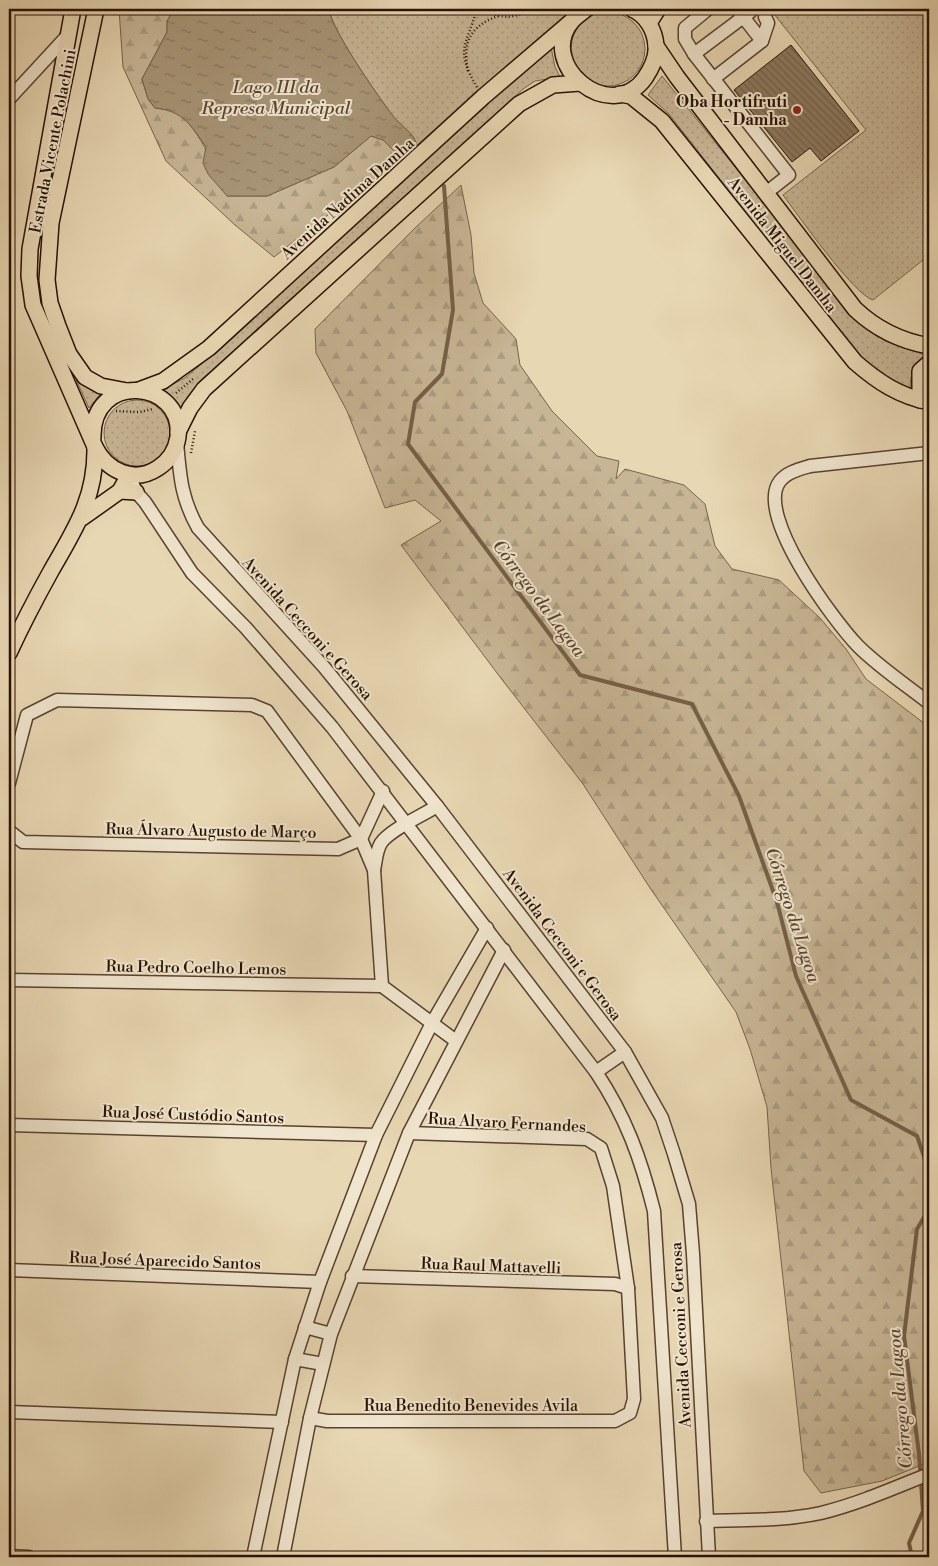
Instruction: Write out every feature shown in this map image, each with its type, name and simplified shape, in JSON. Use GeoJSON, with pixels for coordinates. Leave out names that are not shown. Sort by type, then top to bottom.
{"type":"FeatureCollection","features":[{"type":"Feature","properties":{"kind":"main road","name":"Estrada Vicente Polachini"},"geometry":{"type":"LineString","coordinates":[[72,9],[35,216],[29,276],[33,305],[41,327],[94,443]]}},
{"type":"Feature","properties":{"kind":"main road","name":"Estrada Vicente Polachini"},"geometry":{"type":"LineString","coordinates":[[96,9],[51,223],[47,280],[50,303],[58,326],[69,354],[85,377],[101,386],[133,390]]}},
{"type":"Feature","properties":{"kind":"main road","name":"Avenida Nadima Damha"},"geometry":{"type":"LineString","coordinates":[[103,402],[163,381],[204,352],[483,97],[586,9]]}},
{"type":"Feature","properties":{"kind":"main road"},"geometry":{"type":"LineString","coordinates":[[572,21],[564,41],[566,62],[580,83],[598,93],[620,94],[642,82],[649,71],[656,46],[649,23],[632,9]]}},
{"type":"Feature","properties":{"kind":"main road"},"geometry":{"type":"LineString","coordinates":[[649,23],[658,9]]}},
{"type":"Feature","properties":{"kind":"main road","name":"Avenida Miguel Damha"},"geometry":{"type":"LineString","coordinates":[[656,46],[855,309],[871,324],[888,333],[929,346]]}},
{"type":"Feature","properties":{"kind":"main road"},"geometry":{"type":"LineString","coordinates":[[94,443],[105,462],[120,472],[138,475],[156,470],[170,458],[190,408],[204,389],[519,104],[553,85],[580,83]]}},
{"type":"Feature","properties":{"kind":"main road","name":"Avenida Miguel Damha"},"geometry":{"type":"LineString","coordinates":[[620,94],[631,96],[662,120],[855,362],[874,379],[892,390],[924,401]]}},
{"type":"Feature","properties":{"kind":"main road"},"geometry":{"type":"LineString","coordinates":[[924,401],[920,371],[929,363]]}},
{"type":"Feature","properties":{"kind":"main road"},"geometry":{"type":"LineString","coordinates":[[133,390],[151,393],[163,402],[175,416],[178,437]]}},
{"type":"Feature","properties":{"kind":"main road"},"geometry":{"type":"LineString","coordinates":[[9,653],[33,604],[82,518],[93,482],[94,420],[103,402]]}},
{"type":"Feature","properties":{"kind":"main road"},"geometry":{"type":"LineString","coordinates":[[82,518],[128,491],[129,475]]}},
{"type":"Feature","properties":{"kind":"street"},"geometry":{"type":"LineString","coordinates":[[708,9],[685,28],[685,39],[713,79],[789,174],[766,192]]}},
{"type":"Feature","properties":{"kind":"street"},"geometry":{"type":"LineString","coordinates":[[694,54],[750,12]]}},
{"type":"Feature","properties":{"kind":"street"},"geometry":{"type":"LineString","coordinates":[[713,79],[762,42],[768,23],[750,12]]}},
{"type":"Feature","properties":{"kind":"street"},"geometry":{"type":"LineString","coordinates":[[750,12],[762,42]]}},
{"type":"Feature","properties":{"kind":"street"},"geometry":{"type":"LineString","coordinates":[[9,99],[68,35]]}},
{"type":"Feature","properties":{"kind":"street","name":"Avenida Cecconi e Gerosa"},"geometry":{"type":"LineString","coordinates":[[178,437],[183,494],[187,508],[198,528],[219,554],[324,667],[437,806],[625,1052],[662,1118],[688,1204],[693,1254],[709,1557]]}},
{"type":"Feature","properties":{"kind":"street"},"geometry":{"type":"LineString","coordinates":[[929,453],[810,466],[793,471],[780,481],[774,496],[788,544],[812,588],[833,618],[859,648],[929,703]]}},
{"type":"Feature","properties":{"kind":"street","name":"Avenida Cecconi e Gerosa"},"geometry":{"type":"LineString","coordinates":[[128,491],[150,509],[192,573],[246,628],[332,727],[488,928],[612,1096],[627,1126],[642,1165],[654,1211],[675,1557]]}},
{"type":"Feature","properties":{"kind":"street"},"geometry":{"type":"LineString","coordinates":[[9,783],[27,715],[56,700],[252,705],[267,711],[361,839],[374,870]]}},
{"type":"Feature","properties":{"kind":"street"},"geometry":{"type":"LineString","coordinates":[[361,839],[383,791]]}},
{"type":"Feature","properties":{"kind":"street"},"geometry":{"type":"LineString","coordinates":[[437,806],[391,834],[382,842],[378,849],[374,870],[382,986],[456,1041]]}},
{"type":"Feature","properties":{"kind":"street","name":"Rua Álvaro Augusto de Março"},"geometry":{"type":"LineString","coordinates":[[9,831],[23,842],[328,849],[338,849],[361,839]]}},
{"type":"Feature","properties":{"kind":"street"},"geometry":{"type":"LineString","coordinates":[[253,1557],[295,1359],[320,1282],[376,1135],[432,1023],[488,928]]}},
{"type":"Feature","properties":{"kind":"street"},"geometry":{"type":"LineString","coordinates":[[283,1557],[310,1418],[323,1364],[331,1334],[352,1276],[409,1133],[504,950]]}},
{"type":"Feature","properties":{"kind":"street","name":"Rua Pedro Coelho Lemos"},"geometry":{"type":"LineString","coordinates":[[9,980],[382,986]]}},
{"type":"Feature","properties":{"kind":"street"},"geometry":{"type":"LineString","coordinates":[[596,1072],[625,1052]]}},
{"type":"Feature","properties":{"kind":"street","name":"Rua José Custódio Santos"},"geometry":{"type":"LineString","coordinates":[[9,1125],[376,1135]]}},
{"type":"Feature","properties":{"kind":"street","name":"Rua Alvaro Fernandes"},"geometry":{"type":"LineString","coordinates":[[409,1133],[587,1139],[601,1148],[613,1186],[628,1288]]}},
{"type":"Feature","properties":{"kind":"street","name":"Rua José Aparecido Santos"},"geometry":{"type":"LineString","coordinates":[[9,1270],[320,1282]]}},
{"type":"Feature","properties":{"kind":"street","name":"Rua Raul Mattavelli"},"geometry":{"type":"LineString","coordinates":[[352,1276],[615,1284],[628,1288]]}},
{"type":"Feature","properties":{"kind":"street","name":"Rua Benedito Benevides Avila"},"geometry":{"type":"LineString","coordinates":[[310,1418],[327,1421],[615,1421],[630,1413],[634,1399],[628,1288]]}},
{"type":"Feature","properties":{"kind":"street"},"geometry":{"type":"LineString","coordinates":[[305,1327],[331,1334]]}},
{"type":"Feature","properties":{"kind":"street"},"geometry":{"type":"LineString","coordinates":[[295,1359],[323,1364]]}},
{"type":"Feature","properties":{"kind":"street"},"geometry":{"type":"LineString","coordinates":[[9,1412],[282,1422]]}},
{"type":"Feature","properties":{"kind":"street"},"geometry":{"type":"LineString","coordinates":[[706,1521],[763,1520],[820,1513],[867,1499],[929,1474]]}},
{"type":"Feature","properties":{"kind":"street"},"geometry":{"type":"LineString","coordinates":[[9,1556],[30,1557]]}},
{"type":"Feature","properties":{"kind":"path"},"geometry":{"type":"LineString","coordinates":[[477,9],[466,35],[464,50],[466,68],[478,90]]}},
{"type":"Feature","properties":{"kind":"path"},"geometry":{"type":"LineString","coordinates":[[486,9],[498,16],[512,17],[531,9]]}},
{"type":"Feature","properties":{"kind":"path"},"geometry":{"type":"LineString","coordinates":[[470,78],[467,58],[470,36],[479,24],[498,16]]}},
{"type":"Feature","properties":{"kind":"path"},"geometry":{"type":"LineString","coordinates":[[103,402],[118,412],[150,411],[193,380]]}},
{"type":"Feature","properties":{"kind":"path"},"geometry":{"type":"LineString","coordinates":[[191,456],[195,430]]}},
{"type":"Feature","properties":{"kind":"path"},"geometry":{"type":"LineString","coordinates":[[291,610],[309,630]]}},
{"type":"Feature","properties":{"kind":"green space"},"geometry":{"type":"Polygon","coordinates":[[[119,9],[174,9],[167,21],[167,32],[142,79],[148,99],[155,108],[170,110],[180,115],[197,134],[227,196],[267,196],[334,167],[371,136],[383,140],[401,158],[274,257],[235,225],[166,161],[123,67],[119,9]]]}},
{"type":"Feature","properties":{"kind":"green space"},"geometry":{"type":"Polygon","coordinates":[[[329,9],[572,9],[417,145],[410,133],[393,116],[356,63],[338,32],[329,9]]]}},
{"type":"Feature","properties":{"kind":"green space"},"geometry":{"type":"Polygon","coordinates":[[[770,9],[929,9],[929,271],[923,260],[873,300],[864,295],[840,270],[783,195],[866,130],[770,9]]]}},
{"type":"Feature","properties":{"kind":"green space"},"geometry":{"type":"Polygon","coordinates":[[[601,12],[615,12],[629,18],[639,28],[645,42],[645,56],[639,70],[629,80],[615,86],[601,86],[587,80],[577,70],[571,56],[571,42],[577,28],[587,18],[601,12]]]}},
{"type":"Feature","properties":{"kind":"green space"},"geometry":{"type":"Polygon","coordinates":[[[551,47],[555,67],[560,77],[535,81],[523,89],[200,381],[188,396],[180,411],[167,393],[161,390],[185,378],[219,349],[551,47]]]}},
{"type":"Feature","properties":{"kind":"green space"},"geometry":{"type":"Polygon","coordinates":[[[662,76],[853,314],[885,341],[925,355],[913,370],[910,389],[893,382],[879,373],[853,349],[669,114],[648,95],[662,76]]]}},
{"type":"Feature","properties":{"kind":"green space"},"geometry":{"type":"Polygon","coordinates":[[[461,185],[471,235],[474,273],[483,303],[516,339],[520,365],[552,411],[597,456],[619,461],[616,479],[625,469],[684,485],[705,504],[715,546],[732,569],[779,580],[820,618],[846,649],[866,679],[929,727],[929,1462],[882,1481],[821,1493],[804,1471],[771,1168],[767,1107],[750,1049],[736,1012],[650,888],[583,784],[401,545],[441,521],[415,500],[385,508],[347,411],[316,353],[315,329],[416,227],[461,185]]]}},
{"type":"Feature","properties":{"kind":"green space"},"geometry":{"type":"Polygon","coordinates":[[[83,379],[103,391],[89,408],[76,380],[83,379]]]}},
{"type":"Feature","properties":{"kind":"green space"},"geometry":{"type":"Polygon","coordinates":[[[137,400],[149,403],[160,410],[167,421],[170,433],[167,445],[160,456],[149,463],[137,466],[125,463],[114,456],[107,445],[104,433],[107,421],[114,410],[125,403],[137,400]]]}},
{"type":"Feature","properties":{"kind":"water","name":"Lago III da Represa Municipal"},"geometry":{"type":"Polygon","coordinates":[[[174,9],[329,9],[338,32],[356,63],[393,116],[410,133],[417,145],[401,158],[383,140],[371,136],[334,167],[267,196],[227,196],[208,174],[203,163],[206,147],[196,132],[185,120],[173,112],[155,108],[148,99],[142,79],[167,32],[167,21],[174,9]]]}},
{"type":"Feature","properties":{"kind":"building","name":"Oba Hortifruti - Damha"},"geometry":{"type":"Polygon","coordinates":[[[791,45],[859,131],[821,161],[810,148],[792,162],[734,90],[791,45]]]}},
{"type":"Feature","properties":{"kind":"waterway","name":"Córrego da Lagoa"},"geometry":{"type":"LineString","coordinates":[[444,186],[453,310],[442,374],[415,402],[408,444],[580,675],[692,704],[739,796],[777,902],[796,976],[851,1100],[917,1136],[929,1171]]}},
{"type":"Feature","properties":{"kind":"waterway","name":"Córrego da Lagoa"},"geometry":{"type":"LineString","coordinates":[[912,1557],[909,1543],[923,1511],[919,1454],[904,1336],[917,1229],[929,1209]]}},
{"type":"Feature","properties":{"kind":"place","name":"Oba Hortifruti - Damha"},"geometry":{"type":"Point","coordinates":[797,110]}}]}
